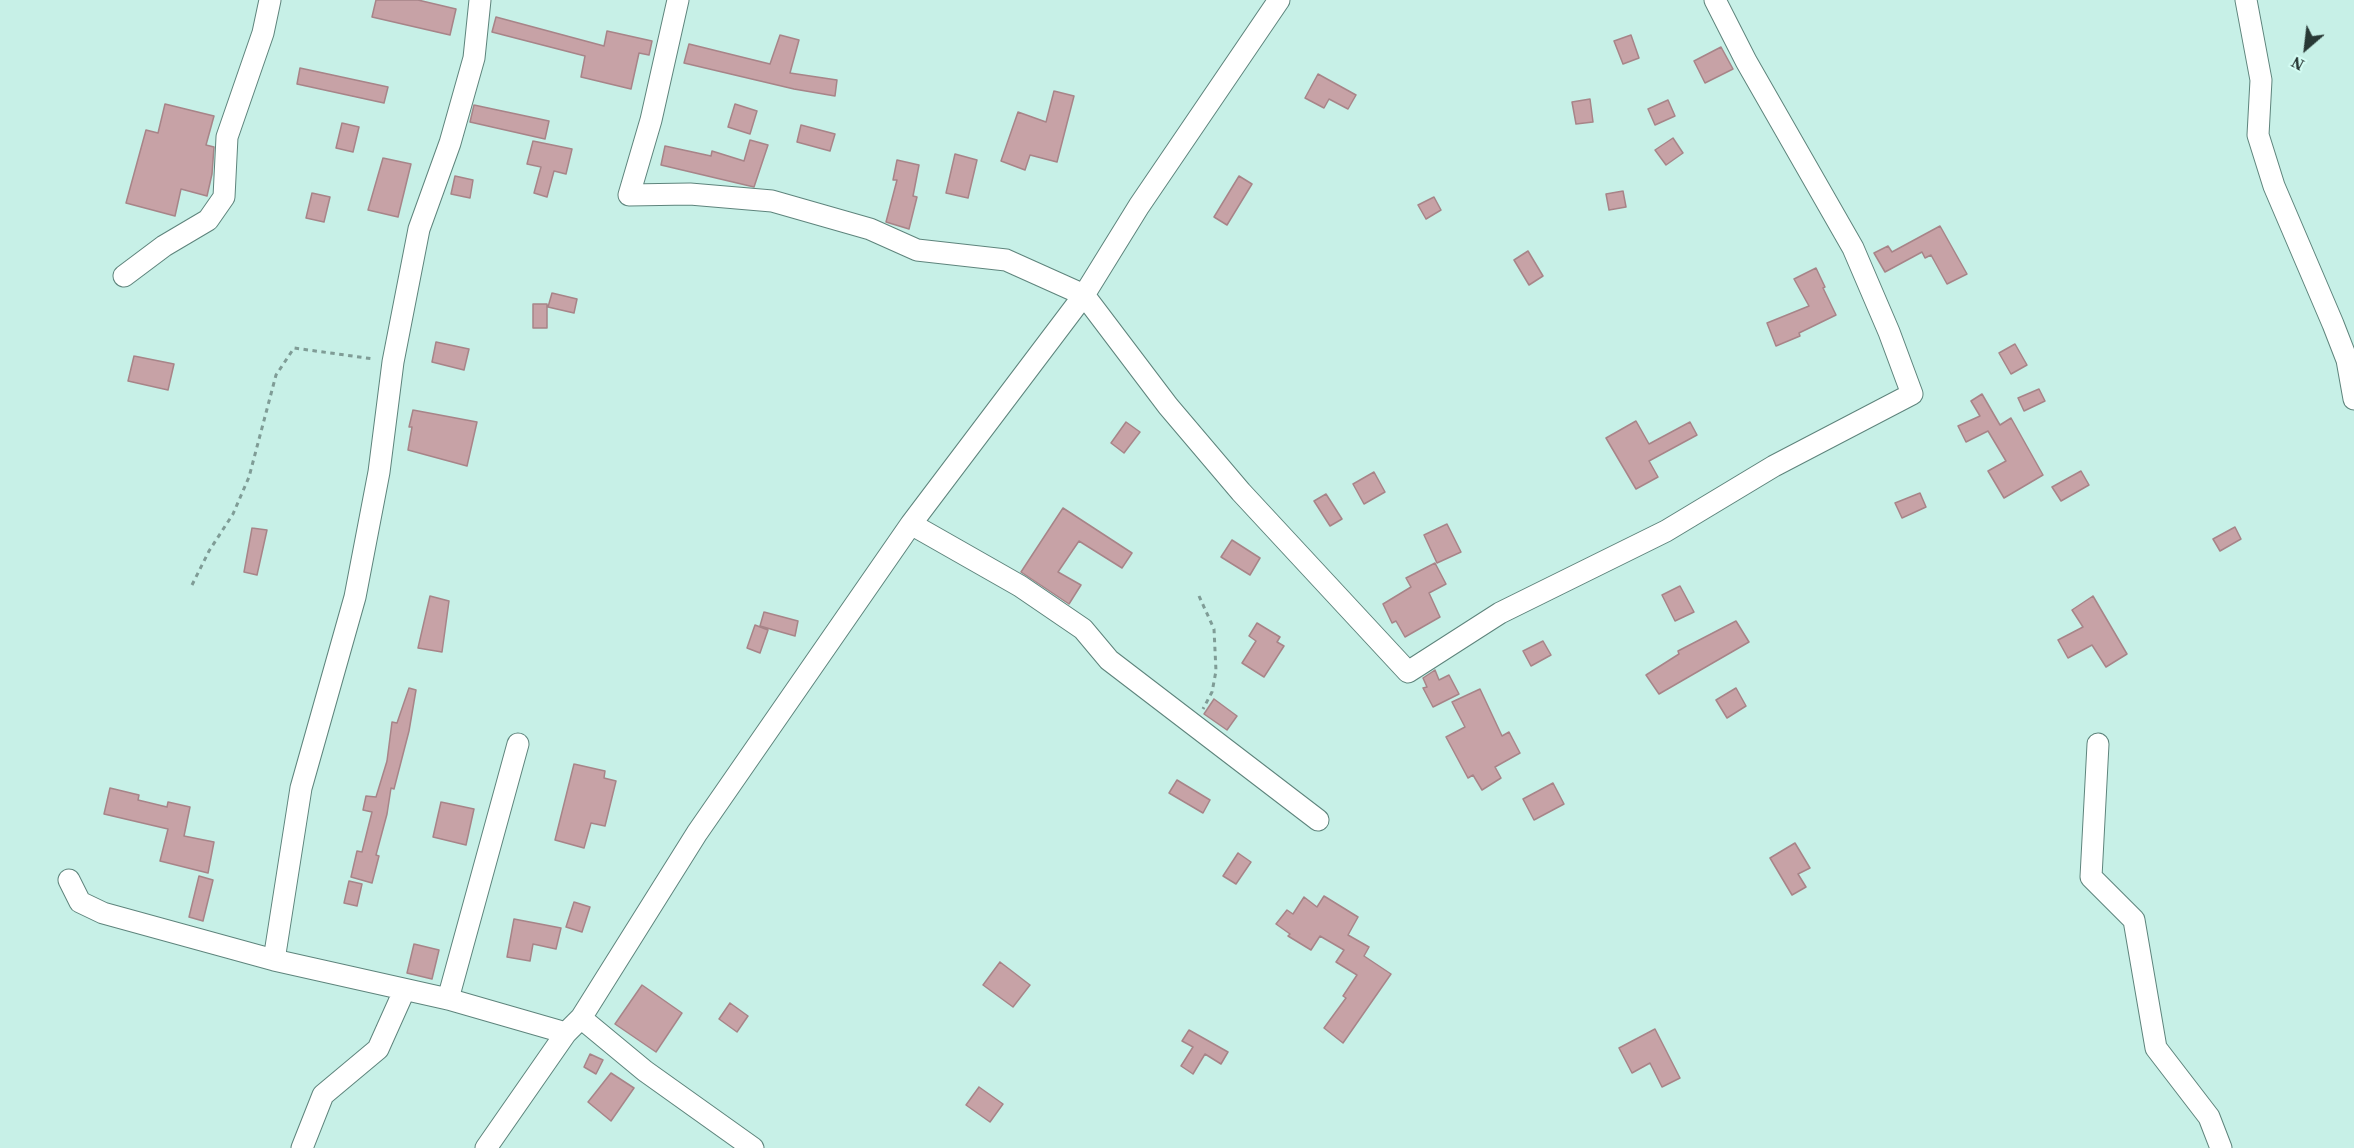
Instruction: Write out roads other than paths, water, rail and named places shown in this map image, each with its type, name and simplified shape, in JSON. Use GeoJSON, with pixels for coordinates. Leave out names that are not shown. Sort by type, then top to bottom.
{"type":"FeatureCollection","features":[{"type":"Feature","properties":{"kind":"street"},"geometry":{"type":"LineString","coordinates":[[124,276],[164,246],[208,220],[224,197],[226,136],[263,33],[270,0]]}},
{"type":"Feature","properties":{"kind":"street"},"geometry":{"type":"LineString","coordinates":[[274,960],[301,788],[355,597],[379,472],[393,362],[419,229],[450,143],[474,58],[480,0]]}},
{"type":"Feature","properties":{"kind":"street"},"geometry":{"type":"LineString","coordinates":[[678,0],[651,120],[629,195],[690,194],[772,201],[870,229],[917,250],[1006,260],[1084,296],[1168,406],[1241,492],[1408,672],[1500,613],[1666,531],[1774,466],[1912,394],[1889,332],[1853,248],[1746,61],[1715,0]]}},
{"type":"Feature","properties":{"kind":"street"},"geometry":{"type":"LineString","coordinates":[[486,1148],[573,1026],[697,833],[911,524],[1084,296],[1139,206],[1280,0]]}},
{"type":"Feature","properties":{"kind":"street"},"geometry":{"type":"LineString","coordinates":[[2246,0],[2261,80],[2258,135],[2274,186],[2347,360],[2354,399]]}},
{"type":"Feature","properties":{"kind":"street"},"geometry":{"type":"LineString","coordinates":[[911,524],[1020,586],[1083,629],[1109,660],[1318,820]]}},
{"type":"Feature","properties":{"kind":"street"},"geometry":{"type":"LineString","coordinates":[[448,999],[518,744]]}},
{"type":"Feature","properties":{"kind":"street"},"geometry":{"type":"LineString","coordinates":[[2098,744],[2091,877],[2134,920],[2156,1048],[2209,1117],[2221,1148]]}},
{"type":"Feature","properties":{"kind":"street"},"geometry":{"type":"LineString","coordinates":[[69,880],[80,902],[103,913],[274,960],[404,991],[573,1026],[645,1071],[753,1148]]}},
{"type":"Feature","properties":{"kind":"street"},"geometry":{"type":"LineString","coordinates":[[302,1148],[323,1095],[378,1049],[404,991]]}}]}
